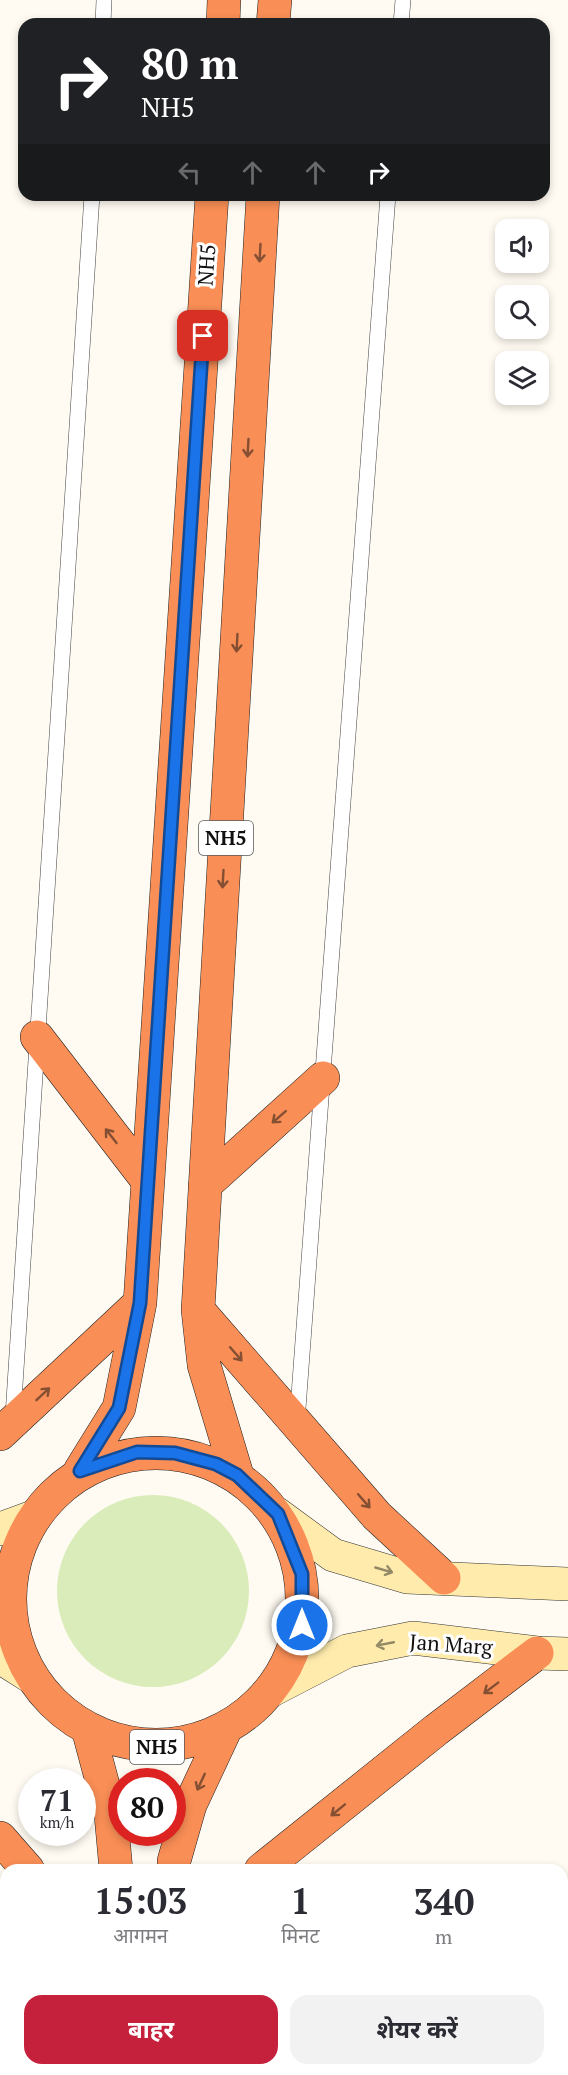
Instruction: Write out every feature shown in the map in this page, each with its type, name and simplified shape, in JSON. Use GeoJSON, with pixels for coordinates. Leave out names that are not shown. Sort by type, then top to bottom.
{"type":"FeatureCollection","features":[{"type":"Feature","properties":{"kind":"highway"},"geometry":{"type":"LineString","coordinates":[[224,18],[225,0]]}},
{"type":"Feature","properties":{"kind":"highway"},"geometry":{"type":"LineString","coordinates":[[274,18],[275,0]]}},
{"type":"Feature","properties":{"kind":"highway","name":"NH5"},"geometry":{"type":"LineString","coordinates":[[80,1471],[137,1452],[175,1453],[216,1464],[237,1475],[278,1514],[302,1574],[302,1625],[272,1690],[251,1712],[226,1728],[186,1743],[160,1747],[136,1744],[88,1729],[41,1690],[33,1678],[13,1632],[12,1565],[33,1517],[80,1471],[119,1408],[140,1303],[212,201]]}},
{"type":"Feature","properties":{"kind":"highway","name":"NH5"},"geometry":{"type":"LineString","coordinates":[[237,1475],[204,1365],[198,1310],[263,201]]}},
{"type":"Feature","properties":{"kind":"highway"},"geometry":{"type":"LineString","coordinates":[[37,1038],[148,1181]]}},
{"type":"Feature","properties":{"kind":"highway"},"geometry":{"type":"LineString","coordinates":[[205,1185],[323,1078]]}},
{"type":"Feature","properties":{"kind":"highway"},"geometry":{"type":"LineString","coordinates":[[6,1428],[140,1303]]}},
{"type":"Feature","properties":{"kind":"highway"},"geometry":{"type":"LineString","coordinates":[[198,1310],[377,1516],[444,1578]]}},
{"type":"Feature","properties":{"kind":"highway"},"geometry":{"type":"LineString","coordinates":[[276,1864],[436,1730],[553,1653]]}},
{"type":"Feature","properties":{"kind":"highway","name":"NH5"},"geometry":{"type":"LineString","coordinates":[[174,1864],[190,1805],[226,1728]]}},
{"type":"Feature","properties":{"kind":"highway","name":"NH5"},"geometry":{"type":"LineString","coordinates":[[88,1729],[111,1815],[115,1864]]}},
{"type":"Feature","properties":{"kind":"highway"},"geometry":{"type":"LineString","coordinates":[[0,1838],[23,1864]]}},
{"type":"Feature","properties":{"kind":"main road"},"geometry":{"type":"LineString","coordinates":[[278,1514],[333,1555],[407,1576],[568,1584]]}},
{"type":"Feature","properties":{"kind":"main road"},"geometry":{"type":"LineString","coordinates":[[0,1529],[33,1517]]}},
{"type":"Feature","properties":{"kind":"main road","name":"Jan Marg"},"geometry":{"type":"LineString","coordinates":[[272,1690],[347,1651],[413,1638],[553,1653]]}},
{"type":"Feature","properties":{"kind":"main road"},"geometry":{"type":"LineString","coordinates":[[0,1657],[33,1678]]}},
{"type":"Feature","properties":{"kind":"lane"},"geometry":{"type":"LineString","coordinates":[[103,18],[104,0]]}},
{"type":"Feature","properties":{"kind":"lane"},"geometry":{"type":"LineString","coordinates":[[402,18],[403,0]]}},
{"type":"Feature","properties":{"kind":"lane"},"geometry":{"type":"LineString","coordinates":[[6,1428],[37,1038],[92,201]]}},
{"type":"Feature","properties":{"kind":"lane"},"geometry":{"type":"LineString","coordinates":[[297,1424],[388,201]]}},
{"type":"Feature","properties":{"kind":"green space"},"geometry":{"type":"Polygon","coordinates":[[[144,1495],[162,1495],[190,1502],[221,1523],[242,1554],[249,1591],[242,1628],[221,1659],[190,1680],[162,1687],[144,1687],[108,1676],[79,1652],[68,1636],[61,1619],[57,1600],[57,1582],[68,1546],[92,1517],[108,1506],[125,1499],[144,1495]]]}},
{"type":"Feature","properties":{"kind":"route"},"geometry":{"type":"LineString","coordinates":[[203,336],[140,1303],[119,1408],[80,1471],[137,1452],[175,1453],[216,1464],[237,1475],[278,1514],[302,1574],[302,1625]]}}]}
